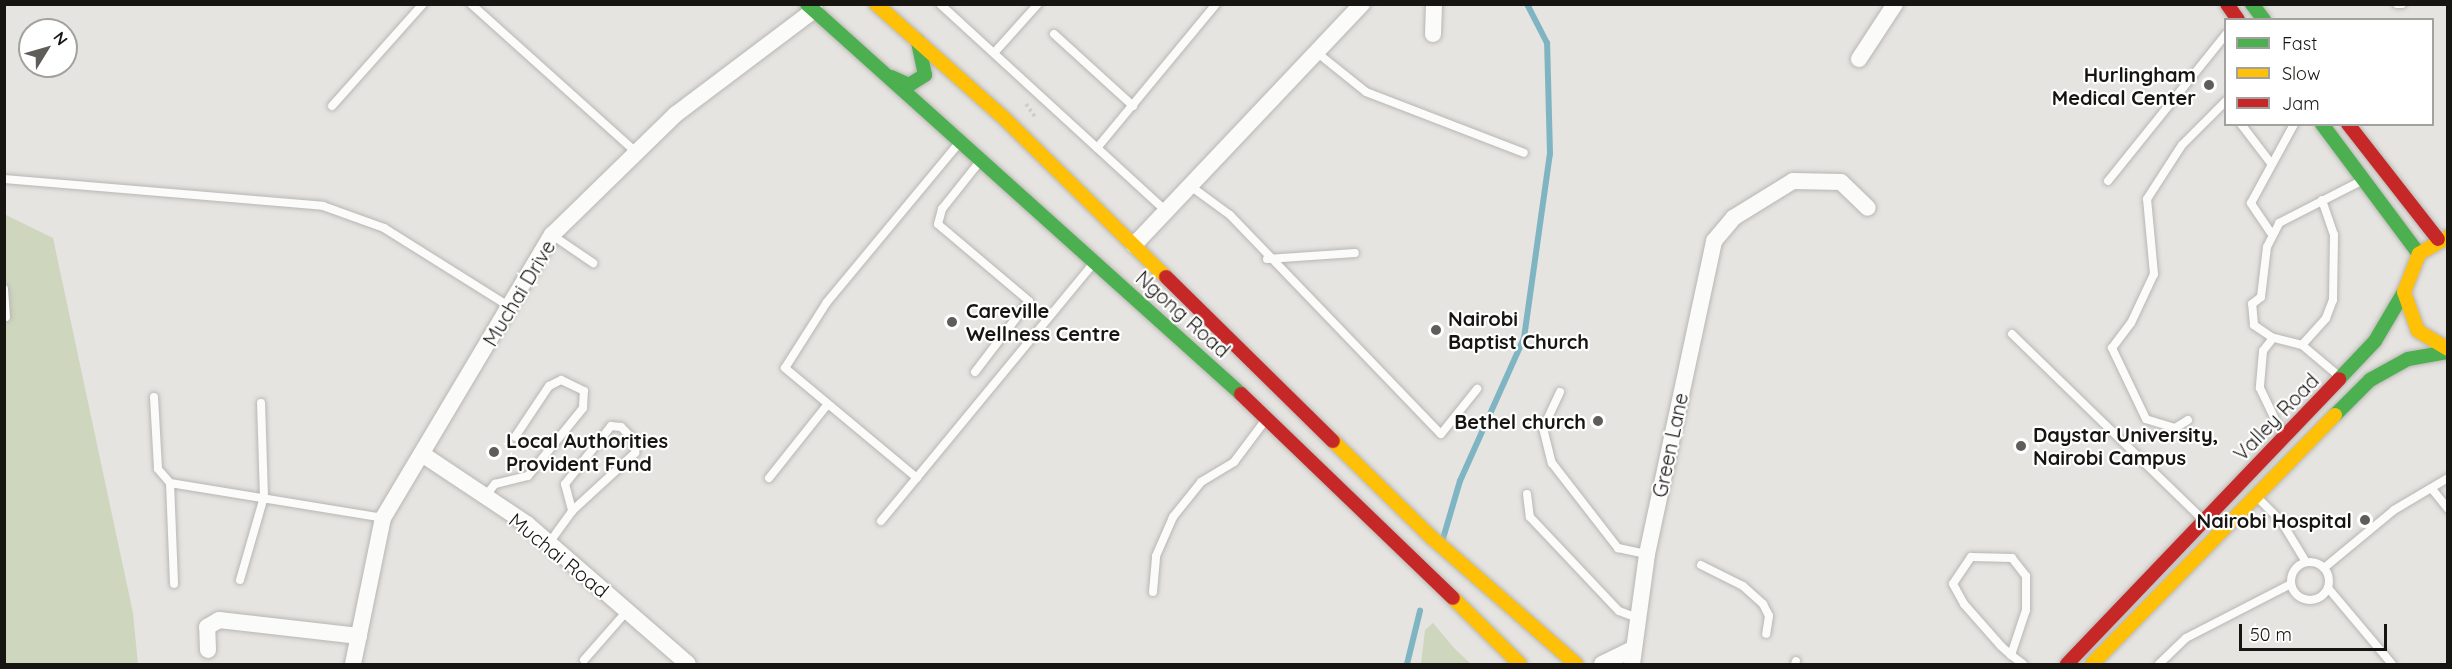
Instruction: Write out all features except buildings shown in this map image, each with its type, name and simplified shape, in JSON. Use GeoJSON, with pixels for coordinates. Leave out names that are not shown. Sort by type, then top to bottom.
{"type":"FeatureCollection","features":[{"type":"Feature","properties":{"kind":"main road","name":"Ngong Road"},"geometry":{"type":"LineString","coordinates":[[876,4],[917,39],[1134,245],[1431,537],[1576,664]]}},
{"type":"Feature","properties":{"kind":"main road"},"geometry":{"type":"LineString","coordinates":[[2226,4],[2237,18]]}},
{"type":"Feature","properties":{"kind":"main road"},"geometry":{"type":"LineString","coordinates":[[2253,4],[2263,18]]}},
{"type":"Feature","properties":{"kind":"main road","name":"Ngong Road"},"geometry":{"type":"LineString","coordinates":[[810,7],[1267,417],[1520,664]]}},
{"type":"Feature","properties":{"kind":"main road"},"geometry":{"type":"LineString","coordinates":[[890,77],[909,85],[925,75],[917,39]]}},
{"type":"Feature","properties":{"kind":"main road"},"geometry":{"type":"LineString","coordinates":[[2324,126],[2419,254],[2443,238],[2350,126]]}},
{"type":"Feature","properties":{"kind":"main road","name":"Valley Road"},"geometry":{"type":"LineString","coordinates":[[2067,664],[2244,479],[2282,435],[2341,378],[2375,341],[2404,292],[2419,254]]}},
{"type":"Feature","properties":{"kind":"main road"},"geometry":{"type":"LineString","coordinates":[[2404,292],[2418,331],[2448,351]]}},
{"type":"Feature","properties":{"kind":"main road","name":"Valley Road"},"geometry":{"type":"LineString","coordinates":[[2092,664],[2220,534],[2296,452],[2370,381],[2408,359],[2448,351]]}},
{"type":"Feature","properties":{"kind":"street"},"geometry":{"type":"LineString","coordinates":[[1134,245],[1314,51],[1362,4]]}},
{"type":"Feature","properties":{"kind":"street"},"geometry":{"type":"LineString","coordinates":[[1433,34],[1434,4]]}},
{"type":"Feature","properties":{"kind":"street"},"geometry":{"type":"LineString","coordinates":[[1859,59],[1895,4]]}},
{"type":"Feature","properties":{"kind":"street","name":"Muchai Drive"},"geometry":{"type":"LineString","coordinates":[[352,664],[383,518],[552,235],[676,114],[810,7]]}},
{"type":"Feature","properties":{"kind":"street","name":"Green Lane"},"geometry":{"type":"LineString","coordinates":[[1631,657],[1647,554],[1714,241],[1733,218],[1793,181],[1835,180],[1868,208]]}},
{"type":"Feature","properties":{"kind":"street","name":"Muchai Road"},"geometry":{"type":"LineString","coordinates":[[422,454],[549,543],[688,664]]}},
{"type":"Feature","properties":{"kind":"street"},"geometry":{"type":"LineString","coordinates":[[208,650],[207,627],[219,620],[359,636]]}},
{"type":"Feature","properties":{"kind":"street"},"geometry":{"type":"LineString","coordinates":[[1602,664],[1631,657]]}},
{"type":"Feature","properties":{"kind":"lane"},"geometry":{"type":"LineString","coordinates":[[332,106],[423,4]]}},
{"type":"Feature","properties":{"kind":"lane"},"geometry":{"type":"LineString","coordinates":[[471,4],[636,152]]}},
{"type":"Feature","properties":{"kind":"lane"},"geometry":{"type":"LineString","coordinates":[[940,4],[1165,210]]}},
{"type":"Feature","properties":{"kind":"lane"},"geometry":{"type":"LineString","coordinates":[[994,53],[1038,4]]}},
{"type":"Feature","properties":{"kind":"lane"},"geometry":{"type":"LineString","coordinates":[[1097,148],[1216,4]]}},
{"type":"Feature","properties":{"kind":"lane"},"geometry":{"type":"LineString","coordinates":[[2397,4],[2402,4]]}},
{"type":"Feature","properties":{"kind":"lane"},"geometry":{"type":"LineString","coordinates":[[1054,34],[1133,106]]}},
{"type":"Feature","properties":{"kind":"lane"},"geometry":{"type":"LineString","coordinates":[[2108,181],[2224,36]]}},
{"type":"Feature","properties":{"kind":"lane"},"geometry":{"type":"LineString","coordinates":[[1314,51],[1366,92],[1524,153]]}},
{"type":"Feature","properties":{"kind":"lane"},"geometry":{"type":"LineString","coordinates":[[2188,420],[2175,428],[2146,419],[2112,348],[2131,323],[2154,274],[2146,199],[2182,145],[2224,103]]}},
{"type":"Feature","properties":{"kind":"lane"},"geometry":{"type":"LineString","coordinates":[[2243,126],[2270,162]]}},
{"type":"Feature","properties":{"kind":"lane"},"geometry":{"type":"LineString","coordinates":[[2293,126],[2270,162],[2252,203],[2271,233],[2261,297],[2252,304],[2254,325],[2273,338],[2302,345],[2341,378]]}},
{"type":"Feature","properties":{"kind":"lane"},"geometry":{"type":"LineString","coordinates":[[917,478],[785,368],[826,302],[961,142]]}},
{"type":"Feature","properties":{"kind":"lane"},"geometry":{"type":"LineString","coordinates":[[975,372],[1029,301],[938,224],[942,209],[981,160]]}},
{"type":"Feature","properties":{"kind":"lane"},"geometry":{"type":"LineString","coordinates":[[4,179],[323,206],[384,228],[510,308]]}},
{"type":"Feature","properties":{"kind":"lane"},"geometry":{"type":"LineString","coordinates":[[2271,233],[2322,200],[2364,180]]}},
{"type":"Feature","properties":{"kind":"lane"},"geometry":{"type":"LineString","coordinates":[[1188,185],[1230,215],[1267,259],[1441,434],[1477,389]]}},
{"type":"Feature","properties":{"kind":"lane"},"geometry":{"type":"LineString","coordinates":[[2302,345],[2326,318],[2332,300],[2334,235],[2322,200]]}},
{"type":"Feature","properties":{"kind":"lane"},"geometry":{"type":"LineString","coordinates":[[552,235],[593,263]]}},
{"type":"Feature","properties":{"kind":"lane"},"geometry":{"type":"LineString","coordinates":[[1267,259],[1355,253]]}},
{"type":"Feature","properties":{"kind":"lane"},"geometry":{"type":"LineString","coordinates":[[881,521],[1095,261]]}},
{"type":"Feature","properties":{"kind":"lane"},"geometry":{"type":"LineString","coordinates":[[4,289],[6,317]]}},
{"type":"Feature","properties":{"kind":"lane"},"geometry":{"type":"LineString","coordinates":[[2012,334],[2220,534]]}},
{"type":"Feature","properties":{"kind":"lane"},"geometry":{"type":"LineString","coordinates":[[2273,338],[2263,351],[2260,388],[2282,435],[2296,452]]}},
{"type":"Feature","properties":{"kind":"lane"},"geometry":{"type":"LineString","coordinates":[[484,499],[495,484],[528,476],[583,408],[584,391],[561,380],[549,386],[515,437]]}},
{"type":"Feature","properties":{"kind":"lane"},"geometry":{"type":"LineString","coordinates":[[1560,392],[1544,428],[1552,463],[1618,548],[1647,554]]}},
{"type":"Feature","properties":{"kind":"lane"},"geometry":{"type":"LineString","coordinates":[[154,397],[158,469],[170,483],[174,584]]}},
{"type":"Feature","properties":{"kind":"lane"},"geometry":{"type":"LineString","coordinates":[[240,580],[264,497],[261,403]]}},
{"type":"Feature","properties":{"kind":"lane"},"geometry":{"type":"LineString","coordinates":[[769,478],[827,405]]}},
{"type":"Feature","properties":{"kind":"lane"},"geometry":{"type":"LineString","coordinates":[[1153,592],[1156,556],[1173,517],[1201,482],[1233,462],[1267,417]]}},
{"type":"Feature","properties":{"kind":"lane"},"geometry":{"type":"LineString","coordinates":[[549,543],[572,511],[635,453],[636,442],[621,427],[611,426],[565,484],[572,511]]}},
{"type":"Feature","properties":{"kind":"lane"},"geometry":{"type":"LineString","coordinates":[[2244,479],[2254,495],[2280,521],[2306,562],[2324,568]]}},
{"type":"Feature","properties":{"kind":"lane"},"geometry":{"type":"LineString","coordinates":[[2324,568],[2394,510],[2446,482]]}},
{"type":"Feature","properties":{"kind":"lane"},"geometry":{"type":"LineString","coordinates":[[170,483],[383,518]]}},
{"type":"Feature","properties":{"kind":"lane"},"geometry":{"type":"LineString","coordinates":[[2432,489],[2448,509]]}},
{"type":"Feature","properties":{"kind":"lane"},"geometry":{"type":"LineString","coordinates":[[1527,494],[1530,517],[1618,611],[1637,618]]}},
{"type":"Feature","properties":{"kind":"lane"},"geometry":{"type":"LineString","coordinates":[[2011,655],[2026,610],[2026,576],[2012,558],[1971,557],[1953,584],[1964,604],[2011,655],[2023,664]]}},
{"type":"Feature","properties":{"kind":"lane"},"geometry":{"type":"LineString","coordinates":[[2306,562],[2292,574],[2291,584],[2303,599],[2322,596],[2328,588]]}},
{"type":"Feature","properties":{"kind":"lane"},"geometry":{"type":"LineString","coordinates":[[1701,565],[1743,586],[1763,604],[1769,616],[1766,634]]}},
{"type":"Feature","properties":{"kind":"lane"},"geometry":{"type":"LineString","coordinates":[[2324,568],[2328,588],[2392,664]]}},
{"type":"Feature","properties":{"kind":"lane"},"geometry":{"type":"LineString","coordinates":[[2159,664],[2186,638],[2291,584]]}},
{"type":"Feature","properties":{"kind":"lane"},"geometry":{"type":"LineString","coordinates":[[584,660],[627,611]]}},
{"type":"Feature","properties":{"kind":"green space"},"geometry":{"type":"Polygon","coordinates":[[[4,214],[53,238],[133,613],[138,664],[5,664],[4,214]]]}},
{"type":"Feature","properties":{"kind":"green space"},"geometry":{"type":"Polygon","coordinates":[[[1433,623],[1471,664],[1421,664],[1425,630],[1433,623]]]}},
{"type":"Feature","properties":{"kind":"waterway"},"geometry":{"type":"LineString","coordinates":[[1442,542],[1460,481],[1524,338],[1550,154],[1547,43],[1527,4]]}},
{"type":"Feature","properties":{"kind":"waterway"},"geometry":{"type":"LineString","coordinates":[[1407,664],[1420,611]]}},
{"type":"Feature","properties":{"kind":"traffic: fast"},"geometry":{"type":"LineString","coordinates":[[807,4],[1241,394]]}},
{"type":"Feature","properties":{"kind":"traffic: fast"},"geometry":{"type":"LineString","coordinates":[[2252,4],[2262,18]]}},
{"type":"Feature","properties":{"kind":"traffic: fast"},"geometry":{"type":"LineString","coordinates":[[891,77],[909,85],[925,75],[918,41]]}},
{"type":"Feature","properties":{"kind":"traffic: fast"},"geometry":{"type":"LineString","coordinates":[[2323,126],[2419,254]]}},
{"type":"Feature","properties":{"kind":"traffic: fast"},"geometry":{"type":"LineString","coordinates":[[2339,379],[2375,341],[2404,292]]}},
{"type":"Feature","properties":{"kind":"traffic: fast"},"geometry":{"type":"LineString","coordinates":[[2335,415],[2370,380],[2408,359],[2448,352]]}},
{"type":"Feature","properties":{"kind":"traffic: slow"},"geometry":{"type":"LineString","coordinates":[[876,4],[1004,118],[1166,277]]}},
{"type":"Feature","properties":{"kind":"traffic: slow"},"geometry":{"type":"LineString","coordinates":[[2448,237],[2419,254],[2404,292],[2418,331],[2448,349]]}},
{"type":"Feature","properties":{"kind":"traffic: slow"},"geometry":{"type":"LineString","coordinates":[[2092,664],[2335,415]]}},
{"type":"Feature","properties":{"kind":"traffic: slow"},"geometry":{"type":"LineString","coordinates":[[1333,441],[1431,537],[1576,664]]}},
{"type":"Feature","properties":{"kind":"traffic: slow"},"geometry":{"type":"LineString","coordinates":[[1453,598],[1520,664]]}},
{"type":"Feature","properties":{"kind":"traffic: jam"},"geometry":{"type":"LineString","coordinates":[[2227,4],[2237,18]]}},
{"type":"Feature","properties":{"kind":"traffic: jam"},"geometry":{"type":"LineString","coordinates":[[2350,126],[2438,239]]}},
{"type":"Feature","properties":{"kind":"traffic: jam"},"geometry":{"type":"LineString","coordinates":[[1166,277],[1333,441]]}},
{"type":"Feature","properties":{"kind":"traffic: jam"},"geometry":{"type":"LineString","coordinates":[[2067,664],[2339,379]]}},
{"type":"Feature","properties":{"kind":"traffic: jam"},"geometry":{"type":"LineString","coordinates":[[1241,394],[1453,598]]}},
{"type":"Feature","properties":{"kind":"place","name":"Hurlingham Medical Center"},"geometry":{"type":"Point","coordinates":[2209,85]}},
{"type":"Feature","properties":{"kind":"place","name":"Careville Wellness Centre"},"geometry":{"type":"Point","coordinates":[952,322]}},
{"type":"Feature","properties":{"kind":"place","name":"Nairobi Baptist Church"},"geometry":{"type":"Point","coordinates":[1436,330]}},
{"type":"Feature","properties":{"kind":"place","name":"Bethel church"},"geometry":{"type":"Point","coordinates":[1598,421]}},
{"type":"Feature","properties":{"kind":"place","name":"Daystar University, Nairobi Campus"},"geometry":{"type":"Point","coordinates":[2021,446]}},
{"type":"Feature","properties":{"kind":"place","name":"Local Authorities Provident Fund"},"geometry":{"type":"Point","coordinates":[494,452]}},
{"type":"Feature","properties":{"kind":"place","name":"Nairobi Hospital"},"geometry":{"type":"Point","coordinates":[2365,520]}}]}
